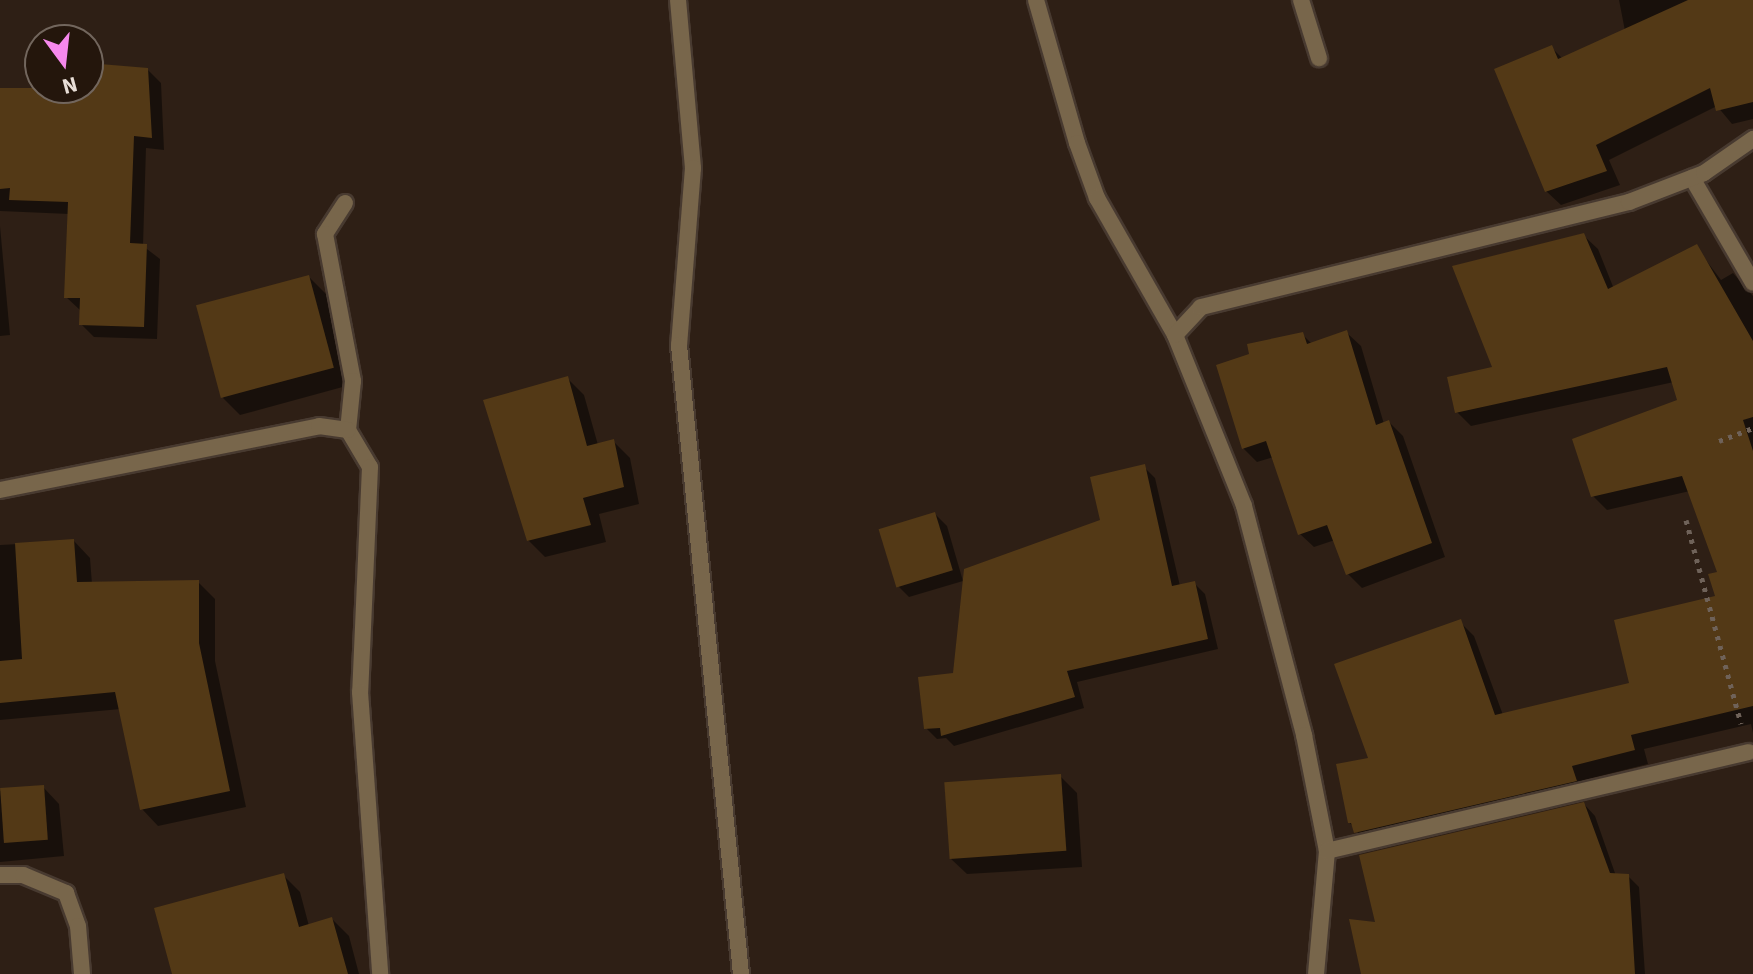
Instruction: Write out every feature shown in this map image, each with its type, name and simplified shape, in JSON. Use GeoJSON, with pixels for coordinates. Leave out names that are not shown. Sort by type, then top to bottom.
{"type":"FeatureCollection","features":[{"type":"Feature","properties":{"kind":"street"},"geometry":{"type":"LineString","coordinates":[[678,0],[693,168],[679,345],[741,974]]}},
{"type":"Feature","properties":{"kind":"street"},"geometry":{"type":"LineString","coordinates":[[1036,0],[1077,143],[1097,198],[1175,335],[1244,506],[1304,735],[1327,851],[1316,974]]}},
{"type":"Feature","properties":{"kind":"street"},"geometry":{"type":"LineString","coordinates":[[1301,0],[1319,58]]}},
{"type":"Feature","properties":{"kind":"street"},"geometry":{"type":"LineString","coordinates":[[1175,335],[1201,307],[1629,202],[1692,178],[1753,139]]}},
{"type":"Feature","properties":{"kind":"street"},"geometry":{"type":"LineString","coordinates":[[1692,178],[1753,283]]}},
{"type":"Feature","properties":{"kind":"street"},"geometry":{"type":"LineString","coordinates":[[345,203],[325,234],[353,381],[348,430],[370,467],[360,692],[380,974]]}},
{"type":"Feature","properties":{"kind":"street"},"geometry":{"type":"LineString","coordinates":[[0,490],[319,426],[348,430]]}},
{"type":"Feature","properties":{"kind":"street"},"geometry":{"type":"LineString","coordinates":[[1327,851],[1749,752]]}},
{"type":"Feature","properties":{"kind":"street"},"geometry":{"type":"LineString","coordinates":[[0,875],[23,875],[66,893],[78,926],[82,974]]}},
{"type":"Feature","properties":{"kind":"path"},"geometry":{"type":"LineString","coordinates":[[1719,441],[1753,428]]}},
{"type":"Feature","properties":{"kind":"path"},"geometry":{"type":"LineString","coordinates":[[1686,520],[1749,752]]}},
{"type":"Feature","properties":{"kind":"building"},"geometry":{"type":"Polygon","coordinates":[[[1688,0],[1753,0],[1753,102],[1716,111],[1710,88],[1596,145],[1607,171],[1545,192],[1494,69],[1552,45],[1558,59],[1688,0]]]}},
{"type":"Feature","properties":{"kind":"building"},"geometry":{"type":"Polygon","coordinates":[[[104,64],[148,68],[152,138],[134,136],[130,243],[147,244],[144,327],[79,325],[80,298],[64,298],[68,202],[9,200],[10,188],[0,189],[0,88],[24,88],[24,104],[104,104],[104,64]]]}},
{"type":"Feature","properties":{"kind":"building"},"geometry":{"type":"Polygon","coordinates":[[[1584,233],[1608,289],[1697,244],[1753,341],[1753,417],[1743,420],[1753,451],[1753,706],[1631,735],[1635,750],[1572,766],[1577,781],[1354,833],[1351,823],[1348,823],[1336,764],[1368,758],[1334,664],[1461,619],[1495,715],[1629,683],[1614,620],[1715,596],[1708,574],[1717,572],[1682,476],[1591,497],[1572,439],[1677,400],[1667,367],[1455,413],[1447,377],[1492,367],[1452,266],[1584,233]]]}},
{"type":"Feature","properties":{"kind":"building"},"geometry":{"type":"Polygon","coordinates":[[[309,275],[334,368],[221,398],[196,305],[309,275]]]}},
{"type":"Feature","properties":{"kind":"building"},"geometry":{"type":"Polygon","coordinates":[[[1347,330],[1376,425],[1389,420],[1432,543],[1346,575],[1327,525],[1298,535],[1266,441],[1242,449],[1216,365],[1249,354],[1247,344],[1303,332],[1307,344],[1347,330]]]}},
{"type":"Feature","properties":{"kind":"building"},"geometry":{"type":"Polygon","coordinates":[[[568,376],[587,446],[614,439],[624,487],[583,498],[591,525],[527,541],[483,400],[568,376]]]}},
{"type":"Feature","properties":{"kind":"building"},"geometry":{"type":"Polygon","coordinates":[[[1145,464],[1172,586],[1195,581],[1208,639],[1067,671],[1075,697],[941,736],[940,728],[924,729],[918,677],[953,673],[964,569],[1100,520],[1090,477],[1145,464]]]}},
{"type":"Feature","properties":{"kind":"building"},"geometry":{"type":"Polygon","coordinates":[[[935,512],[953,570],[896,588],[879,529],[935,512]]]}},
{"type":"Feature","properties":{"kind":"building"},"geometry":{"type":"Polygon","coordinates":[[[74,539],[77,582],[199,580],[199,643],[230,791],[140,810],[115,692],[0,703],[0,661],[22,659],[15,543],[74,539]]]}},
{"type":"Feature","properties":{"kind":"building"},"geometry":{"type":"Polygon","coordinates":[[[1061,774],[1066,851],[950,859],[944,782],[1061,774]]]}},
{"type":"Feature","properties":{"kind":"building"},"geometry":{"type":"Polygon","coordinates":[[[44,785],[48,840],[4,843],[0,788],[44,785]]]}},
{"type":"Feature","properties":{"kind":"building"},"geometry":{"type":"Polygon","coordinates":[[[1584,802],[1610,873],[1629,874],[1635,974],[1361,974],[1349,919],[1375,922],[1359,855],[1584,802]]]}},
{"type":"Feature","properties":{"kind":"building"},"geometry":{"type":"Polygon","coordinates":[[[284,873],[299,927],[332,917],[348,974],[172,974],[154,908],[284,873]]]}}]}
